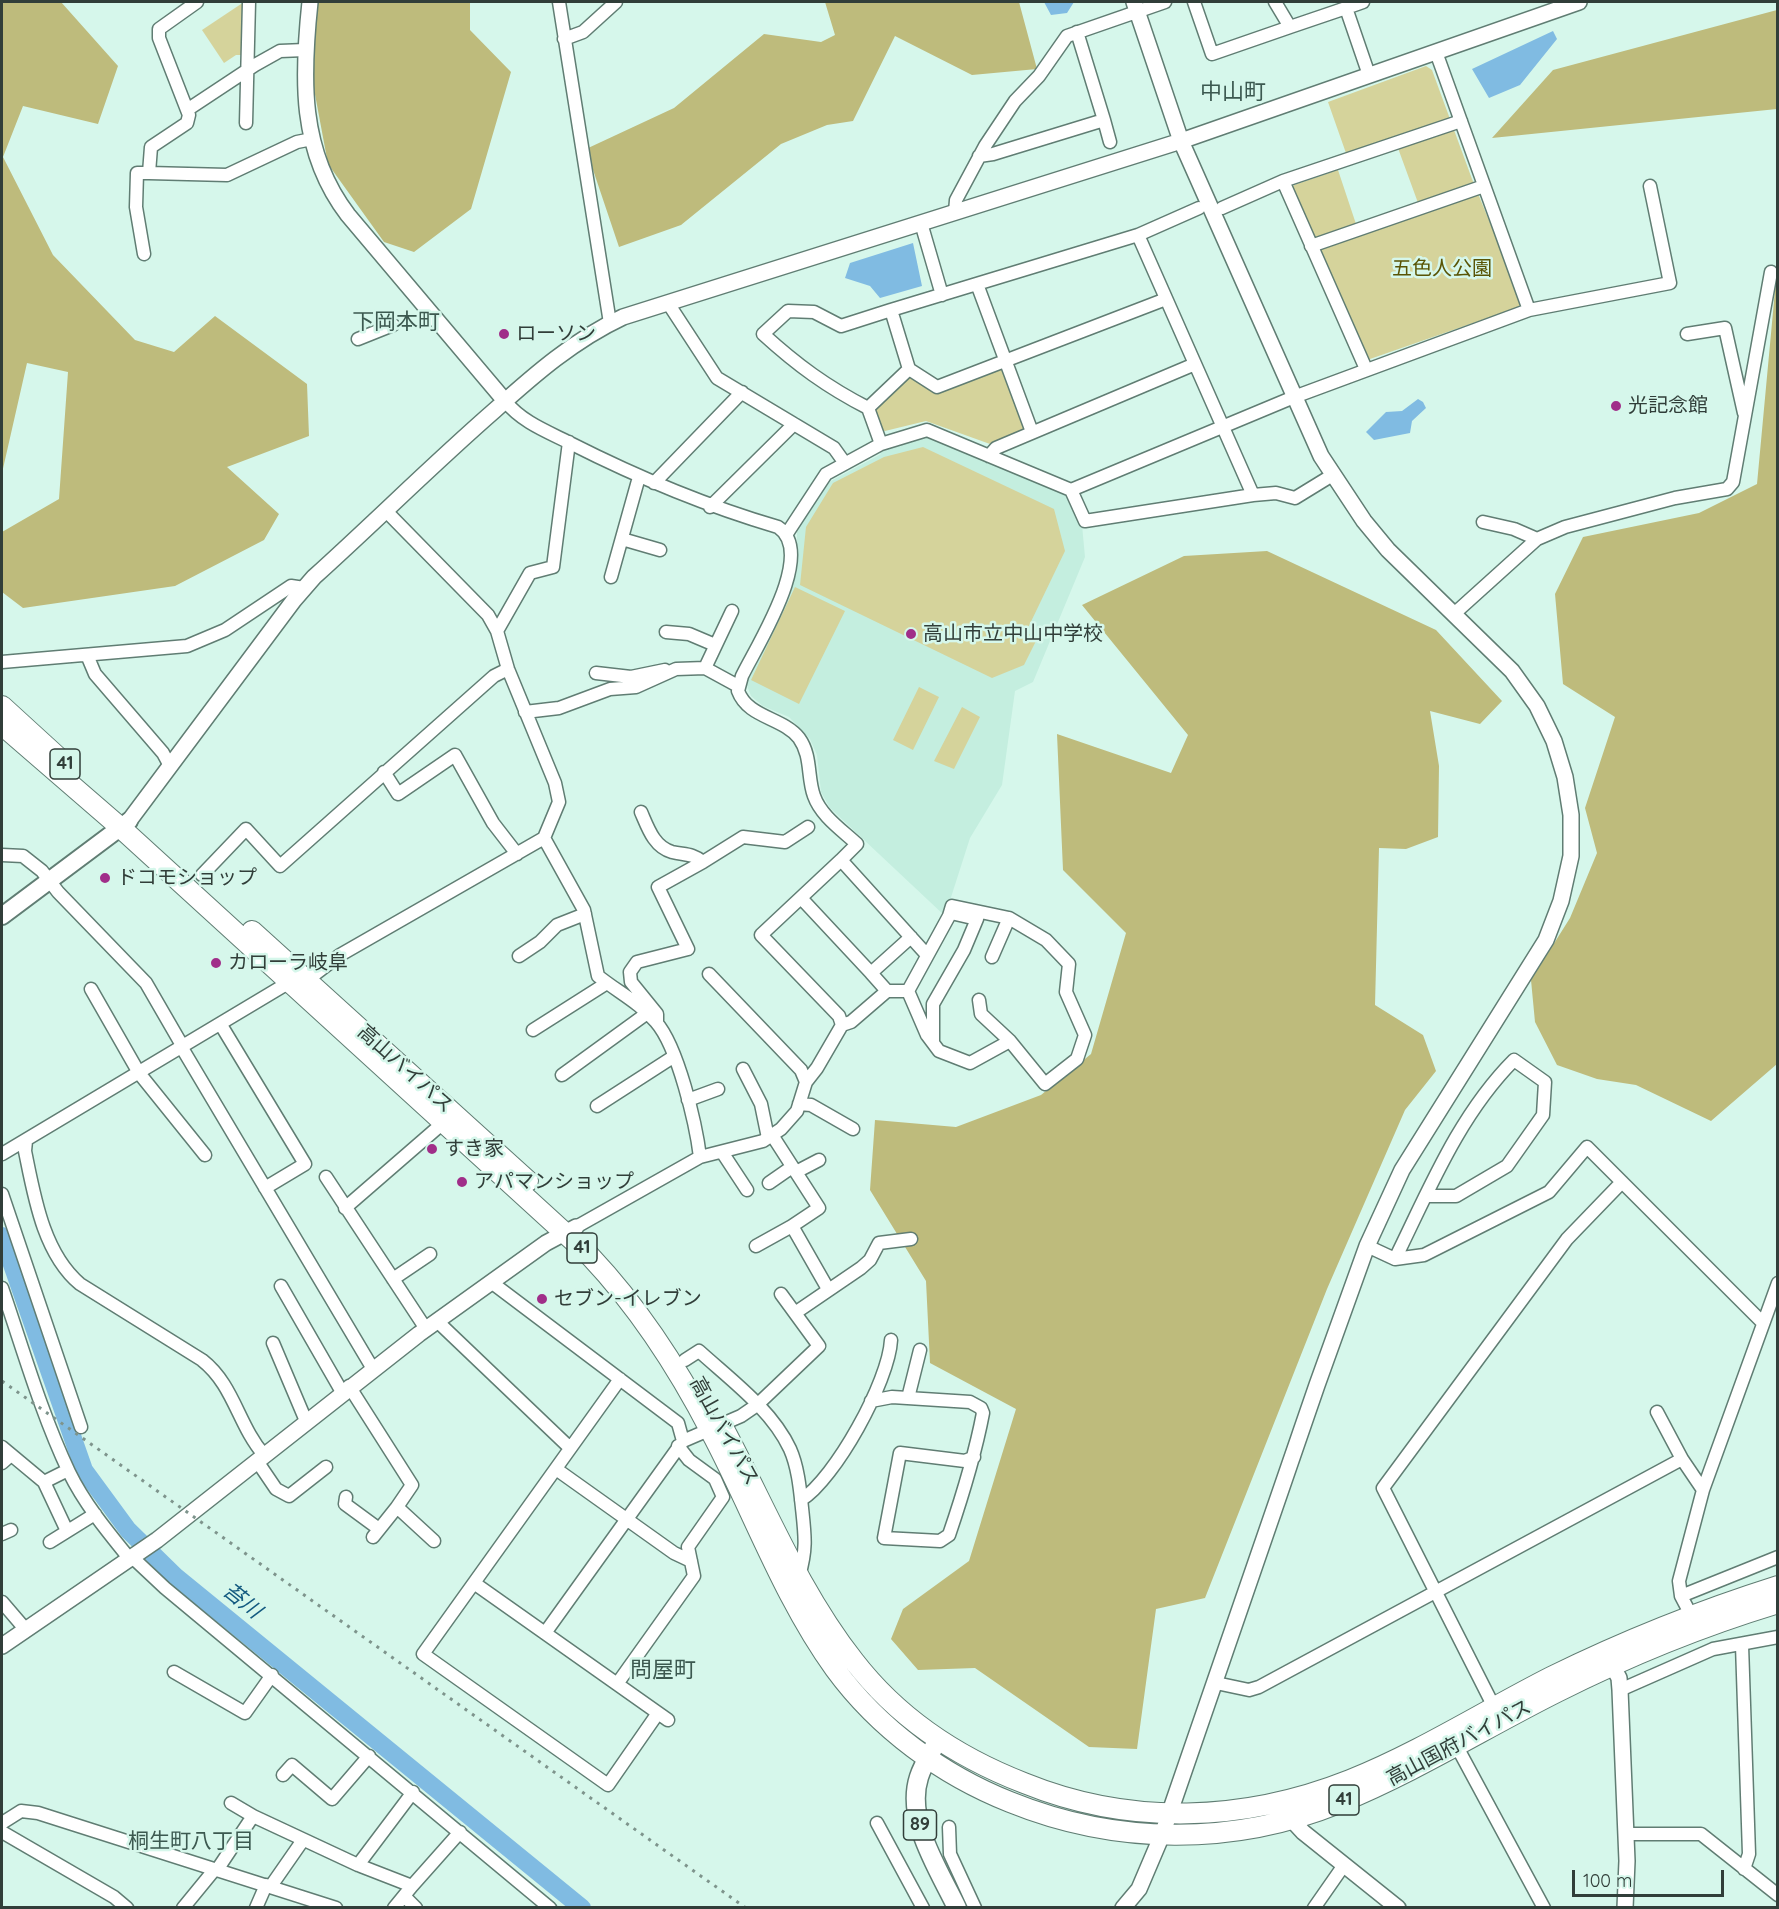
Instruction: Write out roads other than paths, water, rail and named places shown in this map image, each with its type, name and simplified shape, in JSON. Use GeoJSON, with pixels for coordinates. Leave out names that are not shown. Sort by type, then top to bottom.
{"type":"FeatureCollection","features":[{"type":"Feature","properties":{"kind":"highway","name":"高山バイパス"},"geometry":{"type":"LineString","coordinates":[[2,706],[125,825],[571,1229],[652,1331],[716,1427],[799,1576],[836,1637],[868,1678],[895,1706],[938,1740]]}},
{"type":"Feature","properties":{"kind":"highway","name":"高山バイパス"},"geometry":{"type":"LineString","coordinates":[[2,725],[125,825]]}},
{"type":"Feature","properties":{"kind":"highway","name":"高山バイパス"},"geometry":{"type":"LineString","coordinates":[[297,982],[443,1123],[619,1268],[642,1296],[685,1360],[784,1584],[818,1644],[866,1705],[905,1742],[928,1758]]}},
{"type":"Feature","properties":{"kind":"highway","name":"高山国府バイパス"},"geometry":{"type":"LineString","coordinates":[[928,1758],[995,1796],[1051,1817],[1108,1830],[1162,1835],[1240,1830],[1291,1819],[1360,1794],[1612,1665],[1778,1586]]}},
{"type":"Feature","properties":{"kind":"highway","name":"41"},"geometry":{"type":"LineString","coordinates":[[1737,1607],[1778,1604]]}},
{"type":"Feature","properties":{"kind":"highway","name":"高山国府バイパス"},"geometry":{"type":"LineString","coordinates":[[938,1740],[1010,1778],[1067,1799],[1118,1810],[1170,1815],[1256,1806],[1327,1788],[1376,1768],[1604,1651],[1691,1615],[1737,1607]]}},
{"type":"Feature","properties":{"kind":"main road"},"geometry":{"type":"LineString","coordinates":[[2,916],[125,825]]}},
{"type":"Feature","properties":{"kind":"main road","name":"89"},"geometry":{"type":"LineString","coordinates":[[938,1740],[917,1785],[918,1816],[925,1838],[957,1908]]}},
{"type":"Feature","properties":{"kind":"street"},"geometry":{"type":"LineString","coordinates":[[149,173],[151,147],[187,123],[187,110],[158,33],[162,25],[197,2]]}},
{"type":"Feature","properties":{"kind":"street"},"geometry":{"type":"LineString","coordinates":[[246,123],[249,2]]}},
{"type":"Feature","properties":{"kind":"street"},"geometry":{"type":"LineString","coordinates":[[310,2],[304,71],[312,139],[320,168],[339,203],[516,414],[639,477],[710,507],[778,527],[786,535],[791,548],[790,575],[738,686]]}},
{"type":"Feature","properties":{"kind":"street"},"geometry":{"type":"LineString","coordinates":[[559,2],[610,323]]}},
{"type":"Feature","properties":{"kind":"street"},"geometry":{"type":"LineString","coordinates":[[564,39],[583,32],[616,2]]}},
{"type":"Feature","properties":{"kind":"street"},"geometry":{"type":"LineString","coordinates":[[955,212],[956,200],[979,156],[1015,101],[1039,76],[1067,36],[1135,6],[1165,2]]}},
{"type":"Feature","properties":{"kind":"street"},"geometry":{"type":"LineString","coordinates":[[1194,2],[1212,54],[1363,2]]}},
{"type":"Feature","properties":{"kind":"street"},"geometry":{"type":"LineString","coordinates":[[1275,2],[1290,27]]}},
{"type":"Feature","properties":{"kind":"street"},"geometry":{"type":"LineString","coordinates":[[125,825],[304,588],[505,401],[558,355],[610,323],[1181,141],[1436,52],[1554,5],[1579,2]]}},
{"type":"Feature","properties":{"kind":"street"},"geometry":{"type":"LineString","coordinates":[[1123,1908],[1139,1889],[1170,1815],[1301,1430],[1367,1246],[1402,1170],[1546,940],[1560,901],[1571,856],[1569,794],[1560,757],[1537,706],[1512,671],[1455,613],[1403,566],[1364,521],[1321,456],[1181,141],[1135,6]]}},
{"type":"Feature","properties":{"kind":"street"},"geometry":{"type":"LineString","coordinates":[[1346,8],[1369,75]]}},
{"type":"Feature","properties":{"kind":"street"},"geometry":{"type":"LineString","coordinates":[[1077,32],[1110,142]]}},
{"type":"Feature","properties":{"kind":"street"},"geometry":{"type":"LineString","coordinates":[[187,110],[280,51],[305,50]]}},
{"type":"Feature","properties":{"kind":"street"},"geometry":{"type":"LineString","coordinates":[[1436,52],[1529,310]]}},
{"type":"Feature","properties":{"kind":"street"},"geometry":{"type":"LineString","coordinates":[[979,156],[993,154],[1104,120]]}},
{"type":"Feature","properties":{"kind":"street"},"geometry":{"type":"LineString","coordinates":[[1222,208],[1283,181],[1461,121]]}},
{"type":"Feature","properties":{"kind":"street"},"geometry":{"type":"LineString","coordinates":[[144,254],[136,207],[137,173],[227,175],[297,142],[312,139]]}},
{"type":"Feature","properties":{"kind":"street"},"geometry":{"type":"LineString","coordinates":[[1283,181],[1366,369]]}},
{"type":"Feature","properties":{"kind":"street"},"geometry":{"type":"LineString","coordinates":[[1311,246],[1484,186]]}},
{"type":"Feature","properties":{"kind":"street"},"geometry":{"type":"LineString","coordinates":[[1071,490],[1294,397],[1529,310],[1670,283],[1650,186]]}},
{"type":"Feature","properties":{"kind":"street"},"geometry":{"type":"LineString","coordinates":[[881,444],[868,408],[821,383],[763,334],[788,311],[814,312],[841,326],[1138,236],[1199,208]]}},
{"type":"Feature","properties":{"kind":"street"},"geometry":{"type":"LineString","coordinates":[[921,223],[942,295]]}},
{"type":"Feature","properties":{"kind":"street"},"geometry":{"type":"LineString","coordinates":[[1138,236],[1253,495]]}},
{"type":"Feature","properties":{"kind":"street"},"geometry":{"type":"LineString","coordinates":[[1455,613],[1537,539],[1565,527],[1675,498],[1727,489],[1733,482],[1771,272]]}},
{"type":"Feature","properties":{"kind":"street"},"geometry":{"type":"LineString","coordinates":[[977,284],[1032,432]]}},
{"type":"Feature","properties":{"kind":"street"},"geometry":{"type":"LineString","coordinates":[[891,310],[909,369],[937,387],[1166,299]]}},
{"type":"Feature","properties":{"kind":"street"},"geometry":{"type":"LineString","coordinates":[[668,303],[717,378],[834,448],[844,462]]}},
{"type":"Feature","properties":{"kind":"street"},"geometry":{"type":"LineString","coordinates":[[358,339],[393,325]]}},
{"type":"Feature","properties":{"kind":"street"},"geometry":{"type":"LineString","coordinates":[[1687,334],[1725,328],[1745,417]]}},
{"type":"Feature","properties":{"kind":"street"},"geometry":{"type":"LineString","coordinates":[[989,456],[996,448],[1195,364]]}},
{"type":"Feature","properties":{"kind":"street"},"geometry":{"type":"LineString","coordinates":[[868,408],[909,369]]}},
{"type":"Feature","properties":{"kind":"street"},"geometry":{"type":"LineString","coordinates":[[654,483],[742,392]]}},
{"type":"Feature","properties":{"kind":"street"},"geometry":{"type":"LineString","coordinates":[[710,507],[794,424]]}},
{"type":"Feature","properties":{"kind":"street"},"geometry":{"type":"LineString","coordinates":[[786,535],[825,474],[881,444],[927,430],[1071,490],[1085,521],[1253,495],[1276,493],[1295,498],[1326,479]]}},
{"type":"Feature","properties":{"kind":"street"},"geometry":{"type":"LineString","coordinates":[[497,631],[530,573],[553,567],[569,442]]}},
{"type":"Feature","properties":{"kind":"street"},"geometry":{"type":"LineString","coordinates":[[611,577],[639,477]]}},
{"type":"Feature","properties":{"kind":"street"},"geometry":{"type":"LineString","coordinates":[[2,1154],[544,838],[559,797],[508,669],[497,631],[488,615],[386,511]]}},
{"type":"Feature","properties":{"kind":"street"},"geometry":{"type":"LineString","coordinates":[[1483,522],[1514,529],[1537,539]]}},
{"type":"Feature","properties":{"kind":"street"},"geometry":{"type":"LineString","coordinates":[[622,539],[660,550]]}},
{"type":"Feature","properties":{"kind":"street"},"geometry":{"type":"LineString","coordinates":[[2,663],[161,650],[199,642],[225,630],[291,586],[304,588]]}},
{"type":"Feature","properties":{"kind":"street"},"geometry":{"type":"LineString","coordinates":[[705,668],[732,611]]}},
{"type":"Feature","properties":{"kind":"street"},"geometry":{"type":"LineString","coordinates":[[666,632],[689,634],[715,645]]}},
{"type":"Feature","properties":{"kind":"street"},"geometry":{"type":"LineString","coordinates":[[87,655],[95,674],[163,753],[170,766]]}},
{"type":"Feature","properties":{"kind":"street"},"geometry":{"type":"LineString","coordinates":[[596,673],[631,677],[676,669],[705,668],[738,686],[744,701],[754,711],[785,726],[801,741],[808,760],[812,792],[818,804],[857,844],[761,935],[840,1016],[842,1025]]}},
{"type":"Feature","properties":{"kind":"street"},"geometry":{"type":"LineString","coordinates":[[202,875],[246,830],[280,866],[494,676],[508,669]]}},
{"type":"Feature","properties":{"kind":"street"},"geometry":{"type":"LineString","coordinates":[[525,712],[559,708],[610,689],[636,687],[676,669]]}},
{"type":"Feature","properties":{"kind":"street"},"geometry":{"type":"LineString","coordinates":[[384,772],[398,794],[455,755],[493,823],[517,854]]}},
{"type":"Feature","properties":{"kind":"street"},"geometry":{"type":"LineString","coordinates":[[641,812],[659,845],[672,852],[691,854],[703,862]]}},
{"type":"Feature","properties":{"kind":"street"},"geometry":{"type":"LineString","coordinates":[[562,1075],[657,1014],[631,982],[630,972],[638,962],[688,949],[658,887],[743,837],[785,842],[808,827]]}},
{"type":"Feature","properties":{"kind":"street"},"geometry":{"type":"LineString","coordinates":[[544,838],[585,914],[598,976],[639,1004],[652,1018],[673,1057],[697,1126],[700,1157]]}},
{"type":"Feature","properties":{"kind":"street"},"geometry":{"type":"LineString","coordinates":[[2,855],[24,856],[146,983],[373,1369]]}},
{"type":"Feature","properties":{"kind":"street"},"geometry":{"type":"LineString","coordinates":[[841,860],[927,955]]}},
{"type":"Feature","properties":{"kind":"street"},"geometry":{"type":"LineString","coordinates":[[801,898],[887,991]]}},
{"type":"Feature","properties":{"kind":"street"},"geometry":{"type":"LineString","coordinates":[[908,991],[952,906],[1009,918],[1032,929],[1069,963],[1066,992],[1086,1041],[1073,1064],[1046,1084],[1010,1041],[981,1014],[979,1000]]}},
{"type":"Feature","properties":{"kind":"street"},"geometry":{"type":"LineString","coordinates":[[933,1043],[933,1004],[964,950],[976,919],[950,912]]}},
{"type":"Feature","properties":{"kind":"street"},"geometry":{"type":"LineString","coordinates":[[519,956],[540,942],[557,925],[585,914]]}},
{"type":"Feature","properties":{"kind":"street"},"geometry":{"type":"LineString","coordinates":[[992,957],[1009,918]]}},
{"type":"Feature","properties":{"kind":"street"},"geometry":{"type":"LineString","coordinates":[[871,973],[911,937]]}},
{"type":"Feature","properties":{"kind":"street"},"geometry":{"type":"LineString","coordinates":[[709,974],[801,1070],[806,1082]]}},
{"type":"Feature","properties":{"kind":"street"},"geometry":{"type":"LineString","coordinates":[[533,1030],[607,983]]}},
{"type":"Feature","properties":{"kind":"street"},"geometry":{"type":"LineString","coordinates":[[91,989],[139,1073],[205,1155]]}},
{"type":"Feature","properties":{"kind":"street"},"geometry":{"type":"LineString","coordinates":[[2,1646],[157,1540],[346,1389],[491,1282],[571,1229],[700,1157],[770,1136],[789,1122],[799,1104],[806,1082],[817,1068],[842,1025],[851,1022],[887,991],[908,991]]}},
{"type":"Feature","properties":{"kind":"street"},"geometry":{"type":"LineString","coordinates":[[908,991],[933,1043],[939,1050],[970,1063],[1010,1041]]}},
{"type":"Feature","properties":{"kind":"street"},"geometry":{"type":"LineString","coordinates":[[221,1025],[305,1164],[265,1188]]}},
{"type":"Feature","properties":{"kind":"street"},"geometry":{"type":"LineString","coordinates":[[597,1106],[673,1057]]}},
{"type":"Feature","properties":{"kind":"street"},"geometry":{"type":"LineString","coordinates":[[1395,1258],[1426,1196],[1462,1126],[1500,1075],[1514,1060],[1545,1082],[1543,1115],[1508,1166],[1456,1196],[1426,1196]]}},
{"type":"Feature","properties":{"kind":"street"},"geometry":{"type":"LineString","coordinates":[[743,1069],[761,1104],[770,1136],[819,1208],[756,1246]]}},
{"type":"Feature","properties":{"kind":"street"},"geometry":{"type":"LineString","coordinates":[[688,1100],[718,1089]]}},
{"type":"Feature","properties":{"kind":"street"},"geometry":{"type":"LineString","coordinates":[[799,1104],[811,1105],[854,1130]]}},
{"type":"Feature","properties":{"kind":"street"},"geometry":{"type":"LineString","coordinates":[[345,1208],[443,1123]]}},
{"type":"Feature","properties":{"kind":"street"},"geometry":{"type":"LineString","coordinates":[[26,1140],[25,1151],[39,1211],[65,1270],[80,1284],[202,1359],[216,1372],[228,1389],[276,1489],[289,1496],[326,1467]]}},
{"type":"Feature","properties":{"kind":"street"},"geometry":{"type":"LineString","coordinates":[[1367,1246],[1395,1258],[1424,1255],[1549,1192],[1587,1147],[1763,1323]]}},
{"type":"Feature","properties":{"kind":"street"},"geometry":{"type":"LineString","coordinates":[[722,1152],[747,1190]]}},
{"type":"Feature","properties":{"kind":"street"},"geometry":{"type":"LineString","coordinates":[[769,1183],[794,1169],[819,1160]]}},
{"type":"Feature","properties":{"kind":"street"},"geometry":{"type":"LineString","coordinates":[[326,1177],[393,1279],[432,1325],[570,1448]]}},
{"type":"Feature","properties":{"kind":"street"},"geometry":{"type":"LineString","coordinates":[[1494,1707],[1383,1488],[1567,1239],[1622,1182]]}},
{"type":"Feature","properties":{"kind":"street"},"geometry":{"type":"LineString","coordinates":[[2,1194],[81,1427]]}},
{"type":"Feature","properties":{"kind":"street"},"geometry":{"type":"LineString","coordinates":[[792,1226],[828,1289]]}},
{"type":"Feature","properties":{"kind":"street"},"geometry":{"type":"LineString","coordinates":[[795,1313],[861,1268],[870,1260],[879,1243],[911,1239]]}},
{"type":"Feature","properties":{"kind":"street"},"geometry":{"type":"LineString","coordinates":[[393,1279],[430,1254]]}},
{"type":"Feature","properties":{"kind":"street"},"geometry":{"type":"LineString","coordinates":[[491,1282],[678,1423],[681,1444],[689,1460],[715,1479],[723,1497],[688,1547],[694,1576],[617,1684]]}},
{"type":"Feature","properties":{"kind":"street"},"geometry":{"type":"LineString","coordinates":[[1691,1615],[1682,1596],[1679,1581],[1703,1490],[1778,1283]]}},
{"type":"Feature","properties":{"kind":"street"},"geometry":{"type":"LineString","coordinates":[[281,1286],[346,1389],[412,1485],[376,1533],[345,1504],[346,1497]]}},
{"type":"Feature","properties":{"kind":"street"},"geometry":{"type":"LineString","coordinates":[[2,1288],[48,1425],[68,1470],[95,1514],[132,1557],[165,1588],[413,1791],[550,1908]]}},
{"type":"Feature","properties":{"kind":"street"},"geometry":{"type":"LineString","coordinates":[[545,1633],[681,1444],[757,1405],[819,1346],[781,1293]]}},
{"type":"Feature","properties":{"kind":"street"},"geometry":{"type":"LineString","coordinates":[[801,1500],[817,1489],[855,1433],[888,1360],[891,1340]]}},
{"type":"Feature","properties":{"kind":"street"},"geometry":{"type":"LineString","coordinates":[[273,1343],[306,1421]]}},
{"type":"Feature","properties":{"kind":"street"},"geometry":{"type":"LineString","coordinates":[[908,1398],[920,1350]]}},
{"type":"Feature","properties":{"kind":"street"},"geometry":{"type":"LineString","coordinates":[[685,1360],[699,1351],[757,1405],[782,1434],[790,1450],[801,1500],[806,1551],[799,1576]]}},
{"type":"Feature","properties":{"kind":"street"},"geometry":{"type":"LineString","coordinates":[[474,1583],[663,1716],[608,1785],[423,1654],[620,1379]]}},
{"type":"Feature","properties":{"kind":"street"},"geometry":{"type":"LineString","coordinates":[[871,1401],[892,1397],[970,1402],[981,1408],[983,1413],[974,1457],[949,1535],[940,1541],[884,1538],[900,1453],[965,1461],[974,1457]]}},
{"type":"Feature","properties":{"kind":"street"},"geometry":{"type":"LineString","coordinates":[[1657,1412],[1682,1459],[1703,1490]]}},
{"type":"Feature","properties":{"kind":"street"},"geometry":{"type":"LineString","coordinates":[[5,1455],[44,1482],[67,1531]]}},
{"type":"Feature","properties":{"kind":"street"},"geometry":{"type":"LineString","coordinates":[[1216,1683],[1249,1690],[1259,1687],[1682,1459]]}},
{"type":"Feature","properties":{"kind":"street"},"geometry":{"type":"LineString","coordinates":[[556,1469],[674,1553],[691,1561]]}},
{"type":"Feature","properties":{"kind":"street"},"geometry":{"type":"LineString","coordinates":[[44,1482],[68,1470]]}},
{"type":"Feature","properties":{"kind":"street"},"geometry":{"type":"LineString","coordinates":[[397,1507],[434,1541]]}},
{"type":"Feature","properties":{"kind":"street"},"geometry":{"type":"LineString","coordinates":[[50,1542],[95,1514]]}},
{"type":"Feature","properties":{"kind":"street"},"geometry":{"type":"LineString","coordinates":[[1682,1596],[1778,1557]]}},
{"type":"Feature","properties":{"kind":"street"},"geometry":{"type":"LineString","coordinates":[[2,1602],[26,1630]]}},
{"type":"Feature","properties":{"kind":"street"},"geometry":{"type":"LineString","coordinates":[[1620,1690],[1713,1649],[1778,1637]]}},
{"type":"Feature","properties":{"kind":"street"},"geometry":{"type":"LineString","coordinates":[[1742,1645],[1749,1854],[1744,1869]]}},
{"type":"Feature","properties":{"kind":"street"},"geometry":{"type":"LineString","coordinates":[[1612,1665],[1619,1678],[1620,1690],[1626,1834],[1625,1908]]}},
{"type":"Feature","properties":{"kind":"street"},"geometry":{"type":"LineString","coordinates":[[174,1672],[245,1713],[272,1676]]}},
{"type":"Feature","properties":{"kind":"street"},"geometry":{"type":"LineString","coordinates":[[1456,1745],[1544,1908]]}},
{"type":"Feature","properties":{"kind":"street"},"geometry":{"type":"LineString","coordinates":[[284,1775],[291,1765],[332,1798],[369,1756]]}},
{"type":"Feature","properties":{"kind":"street"},"geometry":{"type":"LineString","coordinates":[[358,1865],[413,1791]]}},
{"type":"Feature","properties":{"kind":"street"},"geometry":{"type":"LineString","coordinates":[[231,1803],[303,1840],[412,1886]]}},
{"type":"Feature","properties":{"kind":"street"},"geometry":{"type":"LineString","coordinates":[[2,1823],[21,1811],[39,1813],[336,1908]]}},
{"type":"Feature","properties":{"kind":"street"},"geometry":{"type":"LineString","coordinates":[[183,1908],[216,1870],[253,1816]]}},
{"type":"Feature","properties":{"kind":"street"},"geometry":{"type":"LineString","coordinates":[[1291,1819],[1398,1908]]}},
{"type":"Feature","properties":{"kind":"street"},"geometry":{"type":"LineString","coordinates":[[877,1823],[923,1908]]}},
{"type":"Feature","properties":{"kind":"street"},"geometry":{"type":"LineString","coordinates":[[949,1827],[950,1854],[975,1908]]}},
{"type":"Feature","properties":{"kind":"street"},"geometry":{"type":"LineString","coordinates":[[2,1832],[121,1906]]}},
{"type":"Feature","properties":{"kind":"street"},"geometry":{"type":"LineString","coordinates":[[394,1908],[460,1832]]}},
{"type":"Feature","properties":{"kind":"street"},"geometry":{"type":"LineString","coordinates":[[1626,1834],[1701,1834],[1778,1895]]}},
{"type":"Feature","properties":{"kind":"street"},"geometry":{"type":"LineString","coordinates":[[256,1908],[269,1885],[303,1840]]}},
{"type":"Feature","properties":{"kind":"street"},"geometry":{"type":"LineString","coordinates":[[1314,1908],[1344,1865]]}},
{"type":"Feature","properties":{"kind":"street"},"geometry":{"type":"LineString","coordinates":[[404,1896],[416,1908]]}},
{"type":"Feature","properties":{"kind":"water"},"geometry":{"type":"Polygon","coordinates":[[[1044,2],[1074,2],[1067,13],[1051,15],[1044,2]]]}},
{"type":"Feature","properties":{"kind":"water"},"geometry":{"type":"Polygon","coordinates":[[[1553,31],[1557,39],[1520,85],[1489,98],[1472,69],[1553,31]]]}},
{"type":"Feature","properties":{"kind":"water"},"geometry":{"type":"Polygon","coordinates":[[[913,243],[922,286],[880,298],[870,286],[845,278],[850,263],[913,243]]]}},
{"type":"Feature","properties":{"kind":"water"},"geometry":{"type":"Polygon","coordinates":[[[1418,399],[1426,408],[1412,421],[1410,433],[1374,440],[1366,432],[1386,412],[1402,411],[1418,399]]]}},
{"type":"Feature","properties":{"kind":"waterway","name":"苔川"},"geometry":{"type":"LineString","coordinates":[[2,1236],[84,1470],[128,1530],[175,1576],[582,1908]]}},
{"type":"Feature","properties":{"kind":"railway"},"geometry":{"type":"LineString","coordinates":[[2,1381],[746,1908]]}},
{"type":"Feature","properties":{"kind":"place","name":"ローソン"},"geometry":{"type":"Point","coordinates":[504,334]}},
{"type":"Feature","properties":{"kind":"place","name":"光記念館"},"geometry":{"type":"Point","coordinates":[1616,406]}},
{"type":"Feature","properties":{"kind":"place","name":"高山市立中山中学校"},"geometry":{"type":"Point","coordinates":[911,634]}},
{"type":"Feature","properties":{"kind":"place","name":"ドコモショップ"},"geometry":{"type":"Point","coordinates":[105,878]}},
{"type":"Feature","properties":{"kind":"place","name":"カローラ岐阜"},"geometry":{"type":"Point","coordinates":[216,963]}},
{"type":"Feature","properties":{"kind":"place","name":"すき家"},"geometry":{"type":"Point","coordinates":[432,1149]}},
{"type":"Feature","properties":{"kind":"place","name":"アパマンショップ"},"geometry":{"type":"Point","coordinates":[462,1182]}},
{"type":"Feature","properties":{"kind":"place","name":"セブン-イレブン"},"geometry":{"type":"Point","coordinates":[542,1299]}},
{"type":"Feature","properties":{"kind":"district","name":"中山町"},"geometry":{"type":"Point","coordinates":[1233,92]}},
{"type":"Feature","properties":{"kind":"district","name":"下岡本町"},"geometry":{"type":"Point","coordinates":[396,322]}},
{"type":"Feature","properties":{"kind":"district","name":"問屋町"},"geometry":{"type":"Point","coordinates":[663,1670]}},
{"type":"Feature","properties":{"kind":"district","name":"桐生町八丁目"},"geometry":{"type":"Point","coordinates":[191,1842]}},
{"type":"Feature","properties":{"kind":"park label","name":"五色人公園"},"geometry":{"type":"Point","coordinates":[1442,269]}}]}
